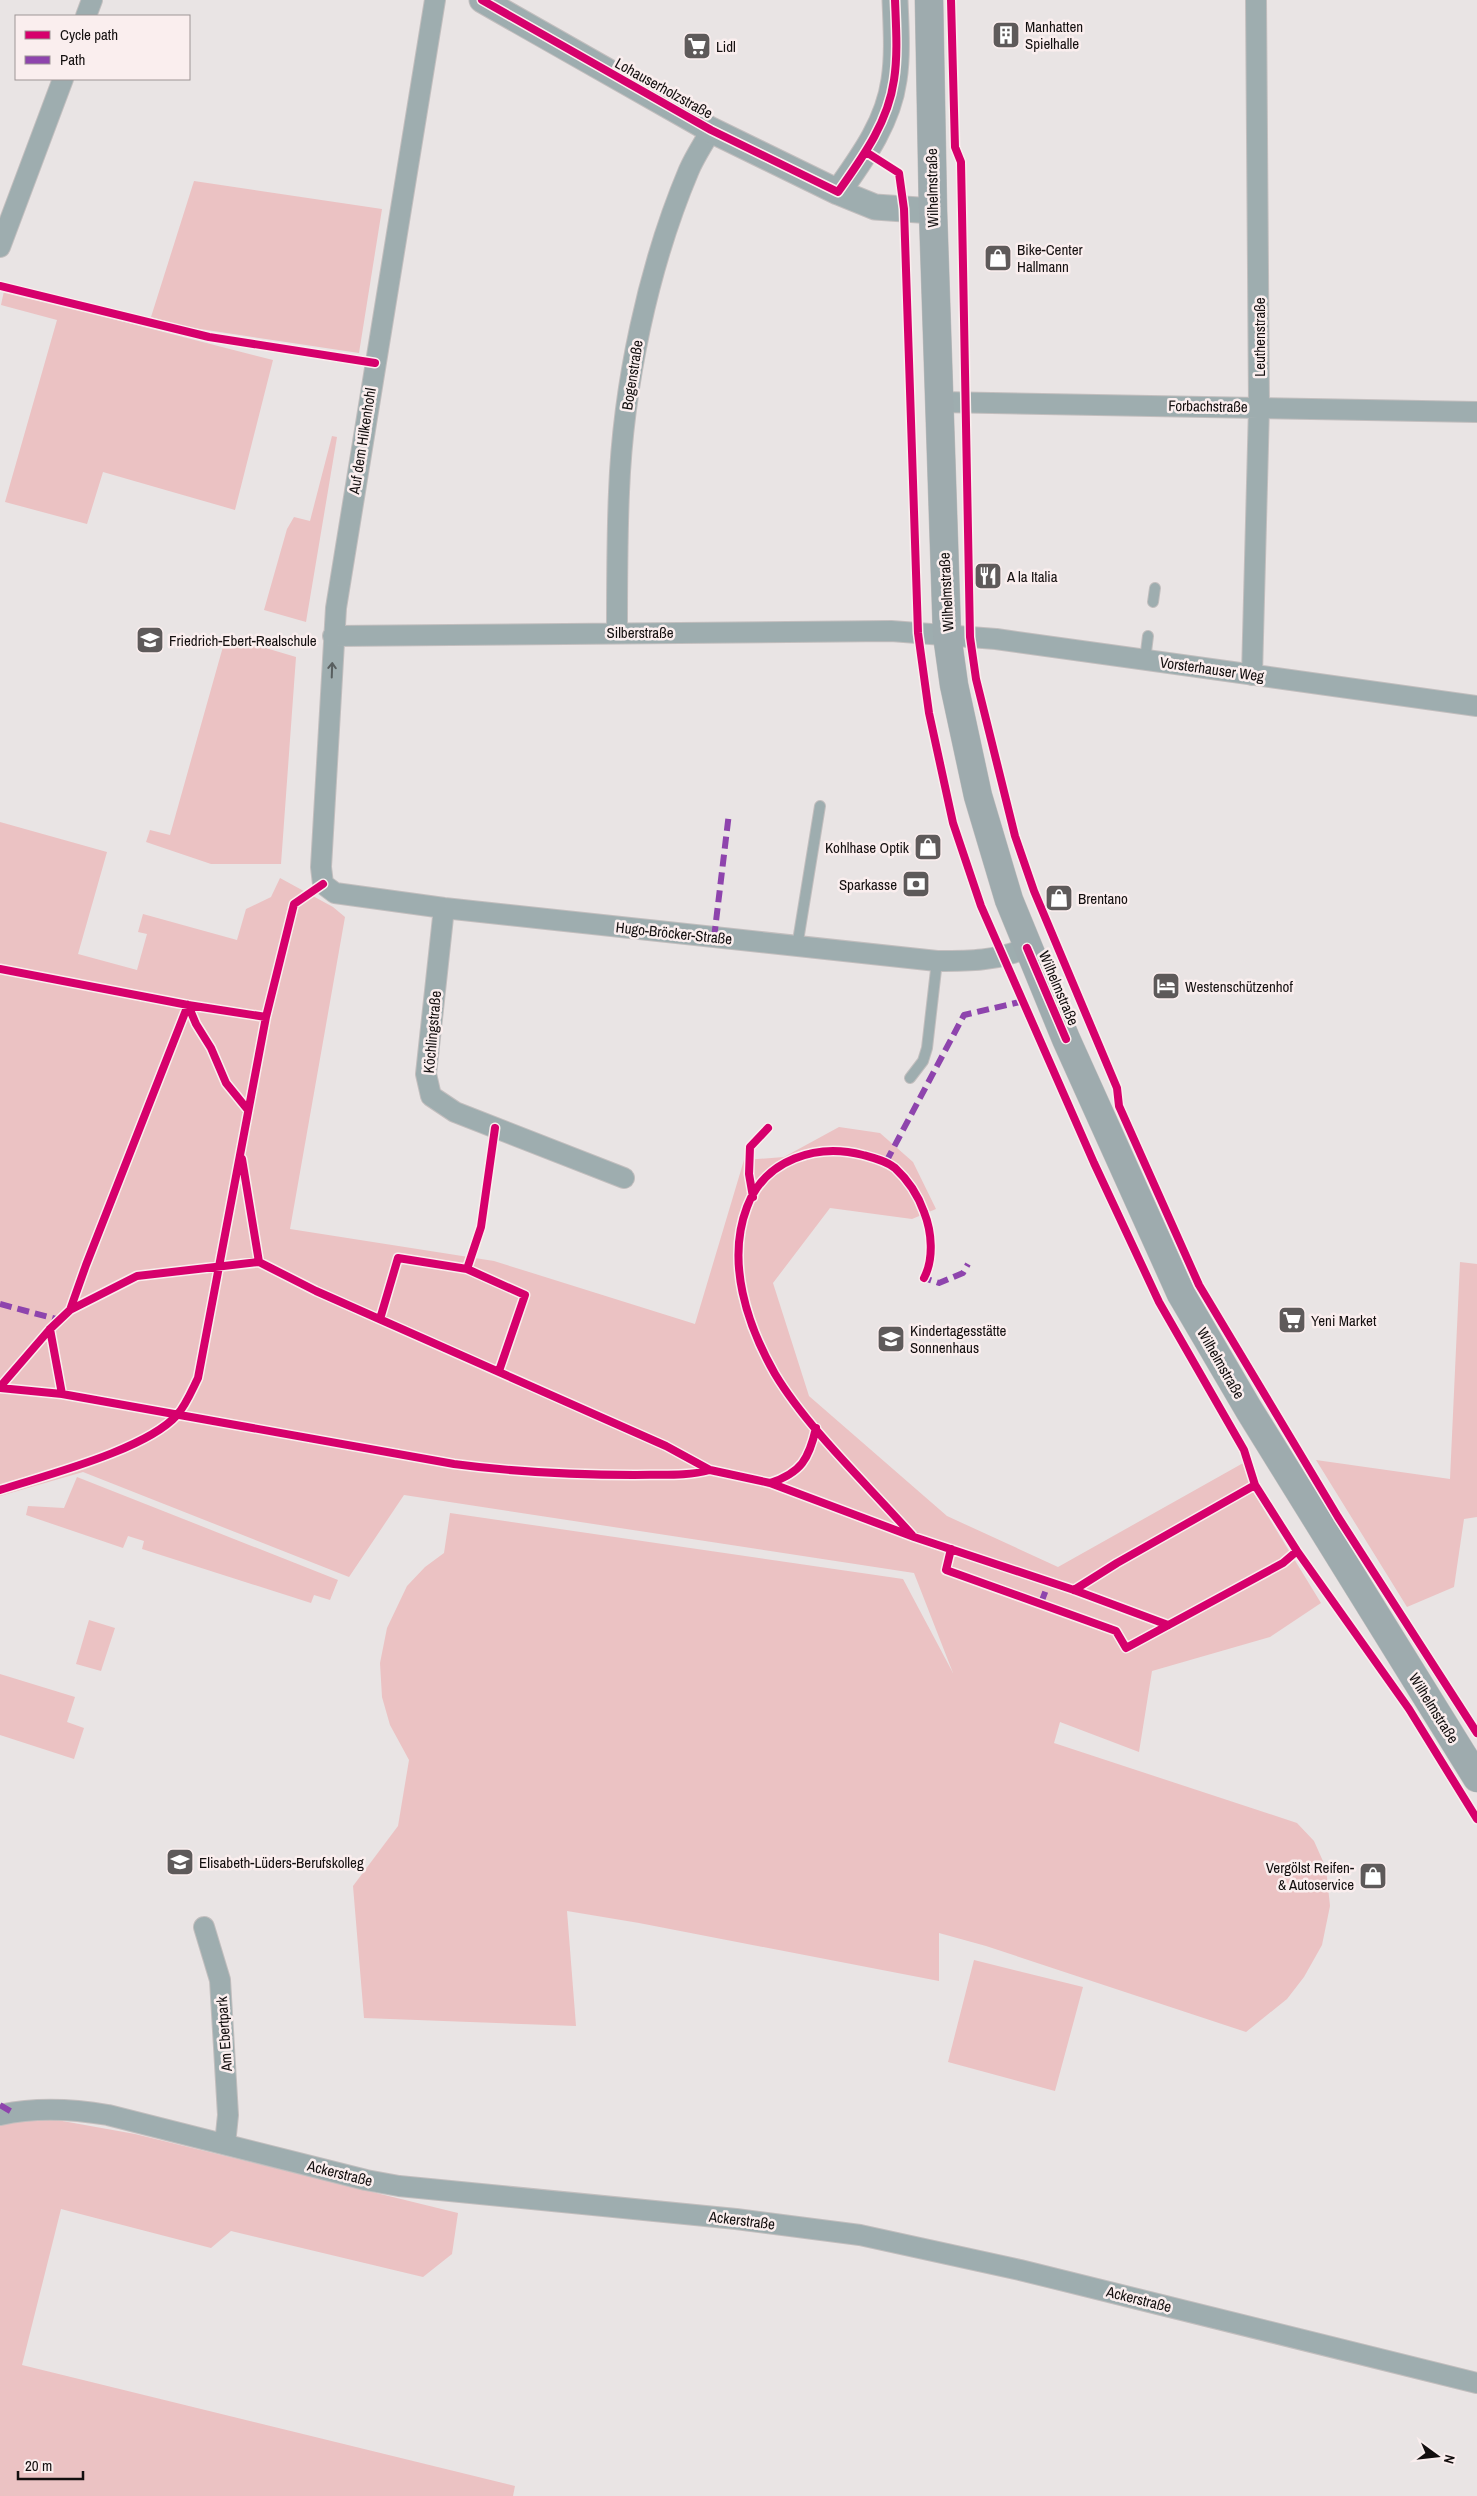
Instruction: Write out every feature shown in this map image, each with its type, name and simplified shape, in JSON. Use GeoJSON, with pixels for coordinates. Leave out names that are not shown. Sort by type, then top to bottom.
{"type":"FeatureCollection","features":[{"type":"Feature","properties":{"kind":"main road","name":"Wilhelmstraße"},"geometry":{"type":"LineString","coordinates":[[928,0],[947,635],[954,685],[986,830],[1027,948],[1181,1294],[1249,1410],[1477,1778]]}},
{"type":"Feature","properties":{"kind":"street"},"geometry":{"type":"LineString","coordinates":[[86,15],[92,0]]}},
{"type":"Feature","properties":{"kind":"street","name":"Auf dem Hilkenhohl"},"geometry":{"type":"LineString","coordinates":[[323,884],[321,867],[331,704],[333,636],[369,398],[436,0]]}},
{"type":"Feature","properties":{"kind":"street","name":"Lohauserholzstraße"},"geometry":{"type":"LineString","coordinates":[[482,0],[711,130],[838,192],[875,207],[933,211]]}},
{"type":"Feature","properties":{"kind":"street"},"geometry":{"type":"LineString","coordinates":[[838,192],[866,152],[888,106],[894,81],[897,54],[895,0]]}},
{"type":"Feature","properties":{"kind":"street","name":"Leuthenstraße"},"geometry":{"type":"LineString","coordinates":[[1252,675],[1259,407],[1256,0]]}},
{"type":"Feature","properties":{"kind":"street"},"geometry":{"type":"LineString","coordinates":[[0,247],[63,80]]}},
{"type":"Feature","properties":{"kind":"street","name":"Bogenstraße"},"geometry":{"type":"LineString","coordinates":[[617,632],[619,490],[626,413],[638,335],[665,236],[689,169],[711,130]]}},
{"type":"Feature","properties":{"kind":"street","name":"Forbachstraße"},"geometry":{"type":"LineString","coordinates":[[939,402],[1477,412]]}},
{"type":"Feature","properties":{"kind":"street","name":"Silberstraße"},"geometry":{"type":"LineString","coordinates":[[333,636],[891,631],[947,635]]}},
{"type":"Feature","properties":{"kind":"street","name":"Vorsterhauser Weg"},"geometry":{"type":"LineString","coordinates":[[947,635],[996,639],[1477,706]]}},
{"type":"Feature","properties":{"kind":"street","name":"Hugo-Bröcker-Straße"},"geometry":{"type":"LineString","coordinates":[[323,884],[335,893],[444,908],[938,962],[989,960],[1004,957],[1027,948]]}},
{"type":"Feature","properties":{"kind":"street","name":"Köchlingstraße"},"geometry":{"type":"LineString","coordinates":[[444,908],[426,1074],[431,1096],[455,1112],[624,1178]]}},
{"type":"Feature","properties":{"kind":"street","name":"Am Ebertpark"},"geometry":{"type":"LineString","coordinates":[[204,1927],[220,1980],[228,2106],[226,2144]]}},
{"type":"Feature","properties":{"kind":"street","name":"Ackerstraße"},"geometry":{"type":"LineString","coordinates":[[0,2114],[79,2110],[143,2123],[366,2180],[399,2186],[736,2219],[860,2236],[1020,2270],[1477,2383]]}},
{"type":"Feature","properties":{"kind":"lane"},"geometry":{"type":"LineString","coordinates":[[1153,602],[1155,588]]}},
{"type":"Feature","properties":{"kind":"lane"},"geometry":{"type":"LineString","coordinates":[[1145,660],[1148,636]]}},
{"type":"Feature","properties":{"kind":"lane"},"geometry":{"type":"LineString","coordinates":[[797,947],[820,806]]}},
{"type":"Feature","properties":{"kind":"lane"},"geometry":{"type":"LineString","coordinates":[[910,1078],[923,1061],[927,1048],[938,962]]}},
{"type":"Feature","properties":{"kind":"shaded area"},"geometry":{"type":"Polygon","coordinates":[[[194,181],[382,209],[359,353],[187,327],[151,317],[194,181]]]}},
{"type":"Feature","properties":{"kind":"shaded area"},"geometry":{"type":"Polygon","coordinates":[[[4,291],[273,360],[235,510],[103,472],[87,524],[5,502],[57,320],[1,305],[4,291]]]}},
{"type":"Feature","properties":{"kind":"shaded area"},"geometry":{"type":"Polygon","coordinates":[[[332,436],[337,437],[306,622],[264,610],[287,529],[294,517],[310,521],[332,436]]]}},
{"type":"Feature","properties":{"kind":"shaded area"},"geometry":{"type":"Polygon","coordinates":[[[226,636],[296,657],[281,864],[211,864],[146,842],[150,830],[170,835],[226,636]]]}},
{"type":"Feature","properties":{"kind":"shaded area"},"geometry":{"type":"Polygon","coordinates":[[[0,822],[107,852],[78,954],[137,970],[147,934],[138,932],[143,914],[237,940],[246,909],[271,897],[280,878],[333,907],[345,917],[290,1229],[494,1261],[695,1324],[744,1160],[784,1157],[839,1127],[880,1133],[913,1162],[936,1209],[912,1219],[830,1208],[773,1283],[809,1396],[947,1516],[1058,1567],[1245,1462],[1253,1492],[1321,1603],[1270,1637],[1152,1671],[1139,1752],[1060,1722],[1054,1743],[1297,1823],[1314,1841],[1326,1868],[1330,1906],[1322,1945],[1304,1977],[1287,1999],[1246,2032],[986,1946],[939,1933],[939,1981],[639,1923],[567,1911],[576,2026],[364,2018],[353,1886],[398,1826],[409,1760],[390,1725],[382,1697],[380,1663],[387,1628],[407,1586],[425,1567],[444,1553],[450,1513],[903,1579],[953,1673],[914,1573],[404,1495],[349,1577],[83,1472],[0,1496],[0,822]]]}},
{"type":"Feature","properties":{"kind":"shaded area"},"geometry":{"type":"Polygon","coordinates":[[[1460,1262],[1477,1264],[1477,1517],[1464,1519],[1454,1587],[1407,1607],[1316,1460],[1450,1479],[1460,1262]]]}},
{"type":"Feature","properties":{"kind":"shaded area"},"geometry":{"type":"Polygon","coordinates":[[[77,1477],[338,1580],[330,1600],[314,1595],[311,1603],[142,1549],[144,1541],[128,1536],[123,1548],[26,1515],[28,1506],[64,1508],[77,1477]]]}},
{"type":"Feature","properties":{"kind":"shaded area"},"geometry":{"type":"Polygon","coordinates":[[[89,1620],[115,1628],[101,1671],[76,1664],[89,1620]]]}},
{"type":"Feature","properties":{"kind":"shaded area"},"geometry":{"type":"Polygon","coordinates":[[[0,1674],[75,1697],[67,1722],[84,1728],[74,1759],[0,1735],[0,1674]]]}},
{"type":"Feature","properties":{"kind":"shaded area"},"geometry":{"type":"Polygon","coordinates":[[[974,1960],[1083,1987],[1055,2091],[948,2062],[974,1960]]]}},
{"type":"Feature","properties":{"kind":"shaded area"},"geometry":{"type":"Polygon","coordinates":[[[12,2112],[135,2134],[458,2213],[452,2254],[423,2277],[231,2231],[211,2248],[61,2209],[22,2365],[515,2486],[513,2496],[0,2496],[0,2115],[12,2112]]]}},
{"type":"Feature","properties":{"kind":"marked path"},"geometry":{"type":"LineString","coordinates":[[714,938],[729,813]]}},
{"type":"Feature","properties":{"kind":"marked path"},"geometry":{"type":"LineString","coordinates":[[886,1162],[964,1015],[1024,1001]]}},
{"type":"Feature","properties":{"kind":"marked path"},"geometry":{"type":"LineString","coordinates":[[926,1274],[924,1278],[939,1283],[963,1273],[968,1264]]}},
{"type":"Feature","properties":{"kind":"marked path"},"geometry":{"type":"LineString","coordinates":[[0,1304],[60,1320]]}},
{"type":"Feature","properties":{"kind":"marked path"},"geometry":{"type":"LineString","coordinates":[[1041,1603],[1049,1582]]}},
{"type":"Feature","properties":{"kind":"marked path"},"geometry":{"type":"LineString","coordinates":[[0,2105],[12,2112]]}},
{"type":"Feature","properties":{"kind":"cycle path"},"geometry":{"type":"LineString","coordinates":[[482,0],[711,130],[838,192],[873,139],[891,96],[896,60],[895,0]]}},
{"type":"Feature","properties":{"kind":"cycle path"},"geometry":{"type":"LineString","coordinates":[[951,0],[955,147],[961,162],[970,637],[976,679],[1015,836],[1034,891],[1117,1088],[1119,1106],[1199,1285],[1338,1517],[1477,1733]]}},
{"type":"Feature","properties":{"kind":"cycle path"},"geometry":{"type":"LineString","coordinates":[[866,152],[899,173],[904,209],[918,633],[929,713],[953,823],[981,906],[1094,1163],[1159,1302],[1244,1450],[1255,1485],[1297,1551],[1409,1709],[1477,1819]]}},
{"type":"Feature","properties":{"kind":"cycle path"},"geometry":{"type":"LineString","coordinates":[[0,286],[209,337],[375,363]]}},
{"type":"Feature","properties":{"kind":"cycle path"},"geometry":{"type":"LineString","coordinates":[[0,1490],[94,1460],[143,1439],[162,1428],[177,1415],[189,1397],[198,1378],[266,1017],[294,904],[323,884]]}},
{"type":"Feature","properties":{"kind":"cycle path"},"geometry":{"type":"LineString","coordinates":[[1027,948],[1066,1039]]}},
{"type":"Feature","properties":{"kind":"cycle path"},"geometry":{"type":"LineString","coordinates":[[0,969],[188,1005],[266,1017]]}},
{"type":"Feature","properties":{"kind":"cycle path"},"geometry":{"type":"LineString","coordinates":[[188,1005],[196,1024],[211,1048],[226,1083],[248,1110]]}},
{"type":"Feature","properties":{"kind":"cycle path"},"geometry":{"type":"LineString","coordinates":[[0,1387],[50,1329],[70,1310],[188,1005]]}},
{"type":"Feature","properties":{"kind":"cycle path"},"geometry":{"type":"LineString","coordinates":[[467,1269],[481,1227],[495,1128]]}},
{"type":"Feature","properties":{"kind":"cycle path"},"geometry":{"type":"LineString","coordinates":[[753,1197],[749,1174],[750,1147],[768,1128]]}},
{"type":"Feature","properties":{"kind":"cycle path"},"geometry":{"type":"LineString","coordinates":[[912,1535],[804,1415],[775,1374],[765,1355],[748,1314],[739,1271],[741,1228],[747,1207],[755,1190],[766,1177],[779,1166],[794,1158],[828,1151],[863,1155],[884,1162],[895,1168],[908,1183],[916,1194],[927,1220],[931,1254],[924,1278]]}},
{"type":"Feature","properties":{"kind":"cycle path"},"geometry":{"type":"LineString","coordinates":[[242,1159],[259,1262]]}},
{"type":"Feature","properties":{"kind":"cycle path"},"geometry":{"type":"LineString","coordinates":[[380,1319],[398,1258],[467,1269],[525,1295],[499,1371]]}},
{"type":"Feature","properties":{"kind":"cycle path"},"geometry":{"type":"LineString","coordinates":[[70,1310],[137,1276],[259,1262],[316,1291],[666,1446],[710,1470],[770,1483],[914,1537],[1074,1590],[1168,1625]]}},
{"type":"Feature","properties":{"kind":"cycle path"},"geometry":{"type":"LineString","coordinates":[[50,1329],[62,1394]]}},
{"type":"Feature","properties":{"kind":"cycle path"},"geometry":{"type":"LineString","coordinates":[[0,1388],[62,1394],[477,1467],[612,1475],[682,1474],[710,1470]]}},
{"type":"Feature","properties":{"kind":"cycle path"},"geometry":{"type":"LineString","coordinates":[[770,1483],[789,1475],[802,1463],[807,1456],[816,1428]]}},
{"type":"Feature","properties":{"kind":"cycle path"},"geometry":{"type":"LineString","coordinates":[[1074,1590],[1117,1563],[1255,1485]]}},
{"type":"Feature","properties":{"kind":"cycle path"},"geometry":{"type":"LineString","coordinates":[[951,1549],[946,1570],[1116,1631],[1126,1648],[1283,1563],[1297,1551]]}},
{"type":"Feature","properties":{"kind":"place","name":"Manhatten Spielhalle"},"geometry":{"type":"Point","coordinates":[1006,35]}},
{"type":"Feature","properties":{"kind":"place","name":"Lidl"},"geometry":{"type":"Point","coordinates":[697,46]}},
{"type":"Feature","properties":{"kind":"place","name":"Bike-Center Hallmann"},"geometry":{"type":"Point","coordinates":[998,258]}},
{"type":"Feature","properties":{"kind":"place","name":"A la Italia"},"geometry":{"type":"Point","coordinates":[988,576]}},
{"type":"Feature","properties":{"kind":"place","name":"Friedrich-Ebert-Realschule"},"geometry":{"type":"Point","coordinates":[150,640]}},
{"type":"Feature","properties":{"kind":"place","name":"Kohlhase Optik"},"geometry":{"type":"Point","coordinates":[928,847]}},
{"type":"Feature","properties":{"kind":"place","name":"Sparkasse"},"geometry":{"type":"Point","coordinates":[916,884]}},
{"type":"Feature","properties":{"kind":"place","name":"Brentano"},"geometry":{"type":"Point","coordinates":[1059,898]}},
{"type":"Feature","properties":{"kind":"place","name":"Westenschützenhof"},"geometry":{"type":"Point","coordinates":[1166,986]}},
{"type":"Feature","properties":{"kind":"place","name":"Yeni Market"},"geometry":{"type":"Point","coordinates":[1292,1320]}},
{"type":"Feature","properties":{"kind":"place","name":"Kindertagesstätte Sonnenhaus"},"geometry":{"type":"Point","coordinates":[891,1339]}},
{"type":"Feature","properties":{"kind":"place","name":"Elisabeth-Lüders-Berufskolleg"},"geometry":{"type":"Point","coordinates":[180,1862]}},
{"type":"Feature","properties":{"kind":"place","name":"Vergölst Reifen- & Autoservice"},"geometry":{"type":"Point","coordinates":[1373,1876]}}]}
